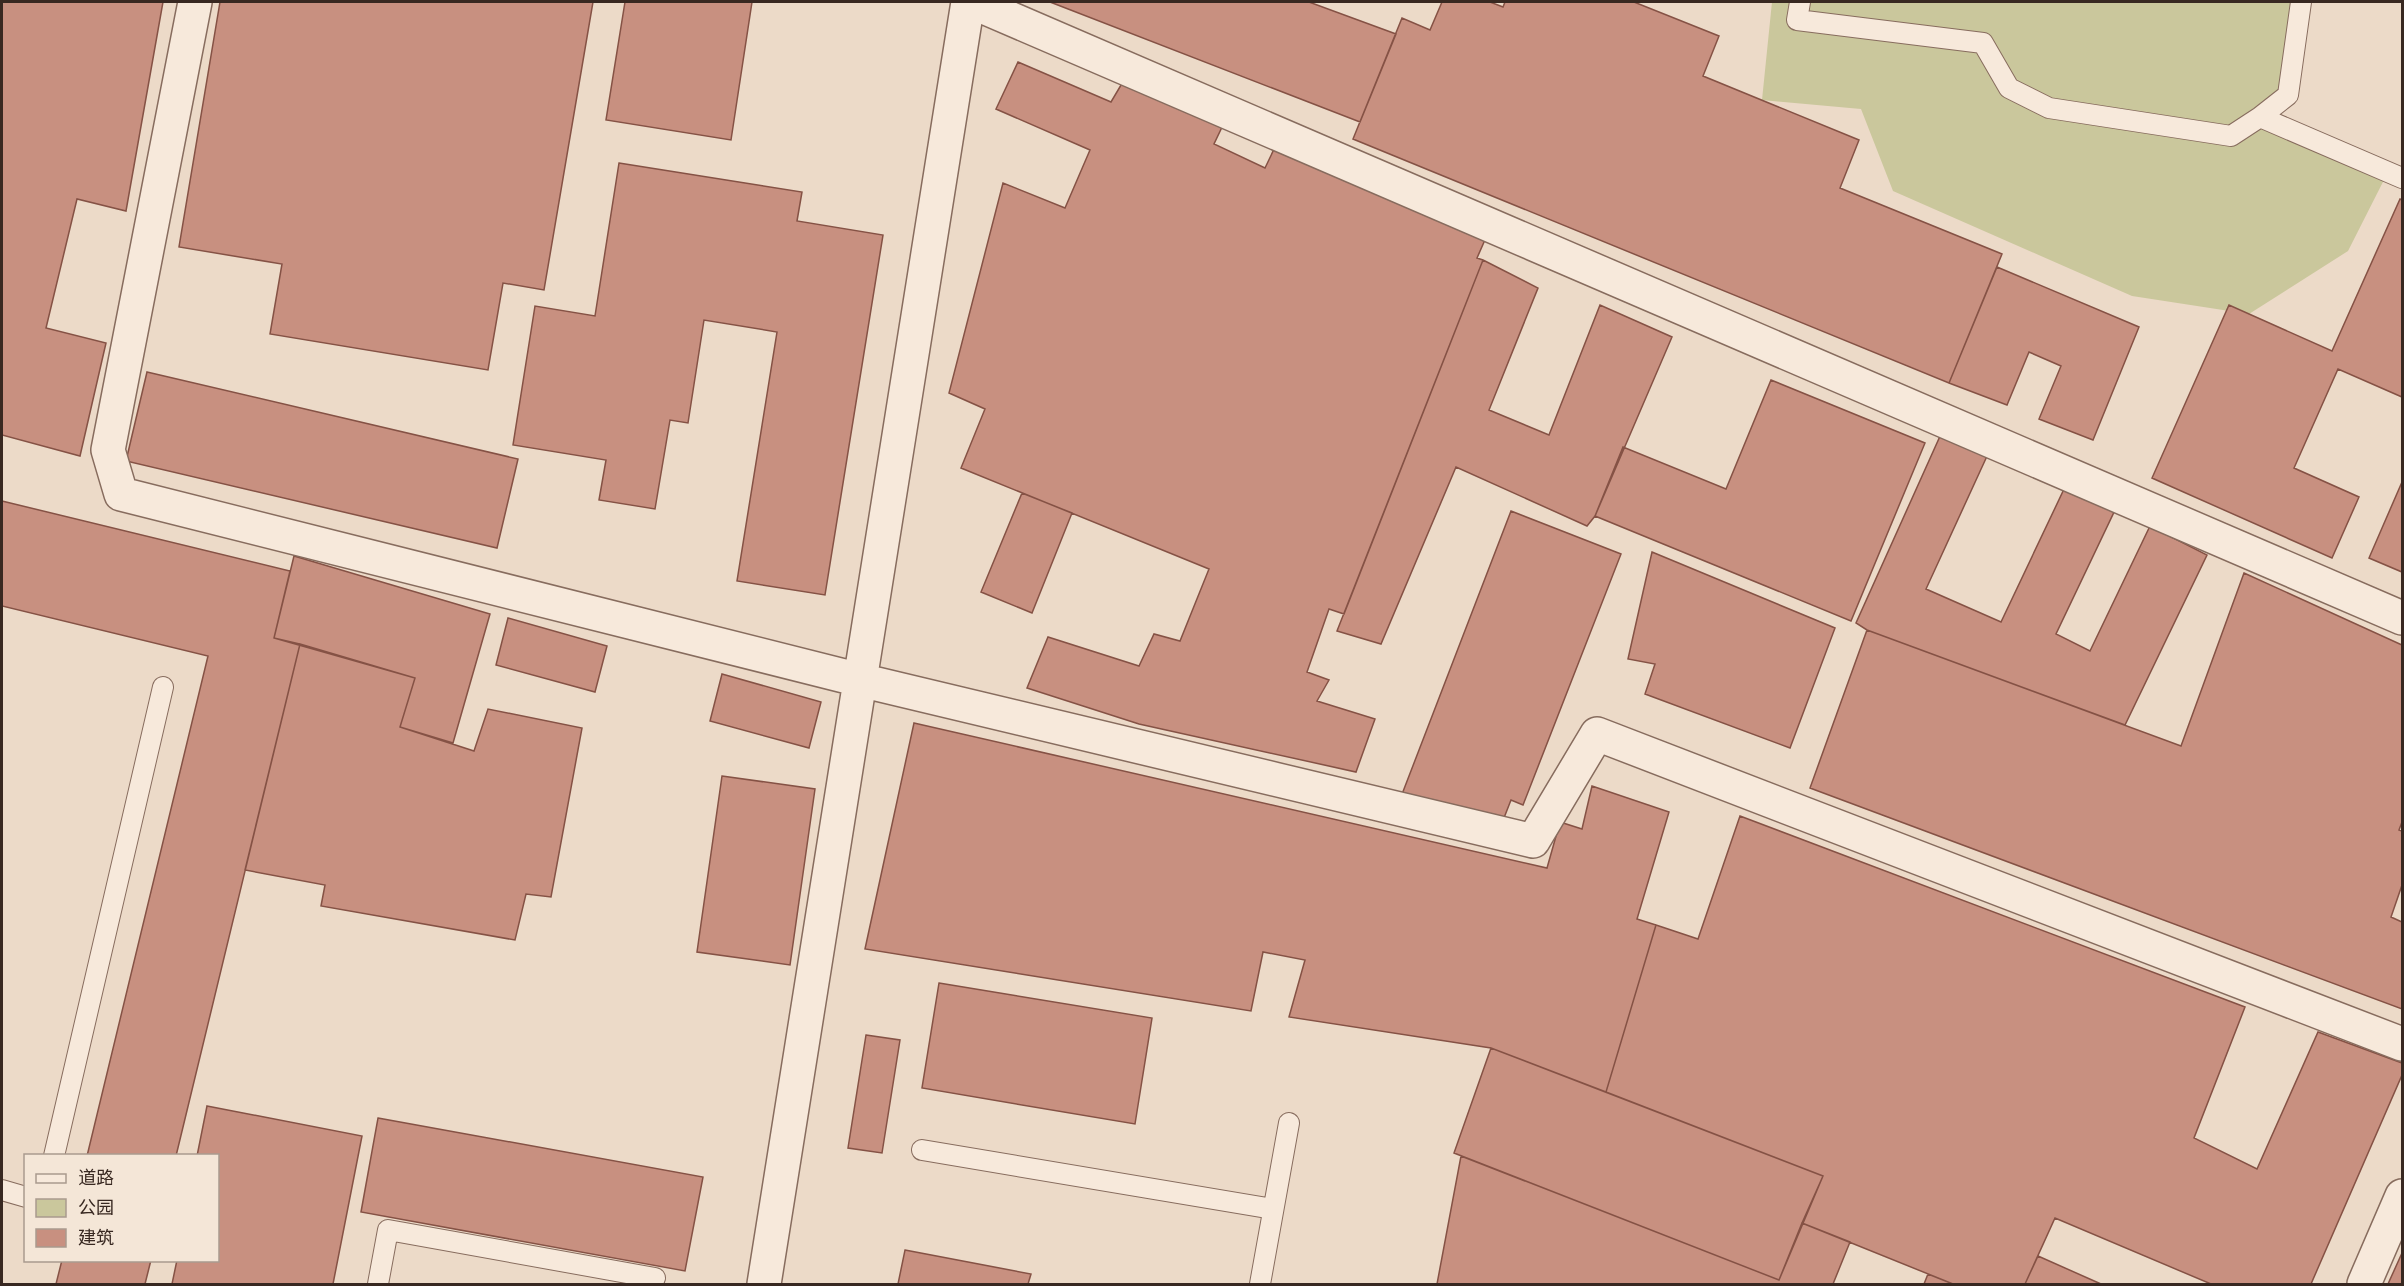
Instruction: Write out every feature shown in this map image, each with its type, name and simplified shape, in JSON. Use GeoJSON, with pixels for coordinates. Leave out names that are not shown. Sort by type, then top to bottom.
{"type":"FeatureCollection","features":[{"type":"Feature","properties":{"kind":"street"},"geometry":{"type":"LineString","coordinates":[[195,2],[108,450],[121,494],[860,680],[1533,841],[1597,734],[2403,1044]]}},
{"type":"Feature","properties":{"kind":"street"},"geometry":{"type":"LineString","coordinates":[[764,1284],[970,2],[2403,618]]}},
{"type":"Feature","properties":{"kind":"street"},"geometry":{"type":"LineString","coordinates":[[2364,1284],[2403,1196]]}},
{"type":"Feature","properties":{"kind":"lane"},"geometry":{"type":"LineString","coordinates":[[1800,2],[1797,20],[1983,43],[2009,88],[2049,108],[2230,136],[2260,117],[2288,94],[2301,2]]}},
{"type":"Feature","properties":{"kind":"lane"},"geometry":{"type":"LineString","coordinates":[[2260,117],[2403,178]]}},
{"type":"Feature","properties":{"kind":"lane"},"geometry":{"type":"LineString","coordinates":[[54,1154],[163,687]]}},
{"type":"Feature","properties":{"kind":"lane"},"geometry":{"type":"LineString","coordinates":[[1260,1284],[1288,1123]]}},
{"type":"Feature","properties":{"kind":"lane"},"geometry":{"type":"LineString","coordinates":[[922,1149],[1273,1209]]}},
{"type":"Feature","properties":{"kind":"lane"},"geometry":{"type":"LineString","coordinates":[[2,1190],[24,1196]]}},
{"type":"Feature","properties":{"kind":"lane"},"geometry":{"type":"LineString","coordinates":[[378,1284],[388,1230],[656,1278]]}},
{"type":"Feature","properties":{"kind":"green space"},"geometry":{"type":"Polygon","coordinates":[[[1772,2],[2301,2],[2288,95],[2260,117],[2388,172],[2348,251],[2249,314],[2132,296],[1893,191],[1861,109],[1762,100],[1772,2]]]}},
{"type":"Feature","properties":{"kind":"building"},"geometry":{"type":"Polygon","coordinates":[[[2,2],[163,2],[126,211],[77,199],[46,328],[106,343],[80,456],[2,435],[2,2]]]}},
{"type":"Feature","properties":{"kind":"building"},"geometry":{"type":"Polygon","coordinates":[[[220,2],[593,2],[544,290],[503,283],[488,370],[270,334],[282,264],[179,247],[220,2]]]}},
{"type":"Feature","properties":{"kind":"building"},"geometry":{"type":"Polygon","coordinates":[[[625,2],[752,2],[731,140],[606,120],[625,2]]]}},
{"type":"Feature","properties":{"kind":"building"},"geometry":{"type":"Polygon","coordinates":[[[1050,2],[1309,2],[1396,34],[1360,122],[1050,2]]]}},
{"type":"Feature","properties":{"kind":"building"},"geometry":{"type":"Polygon","coordinates":[[[1442,2],[1490,2],[1503,7],[1505,2],[1634,2],[1719,36],[1703,76],[1859,140],[1840,188],[2002,254],[1949,383],[1353,139],[1402,18],[1430,30],[1442,2]]]}},
{"type":"Feature","properties":{"kind":"building"},"geometry":{"type":"Polygon","coordinates":[[[1018,62],[1111,102],[1124,80],[1224,123],[1214,144],[1265,168],[1276,145],[1488,233],[1477,258],[1483,260],[1344,614],[1329,609],[1307,672],[1329,680],[1317,701],[1375,719],[1356,772],[1139,724],[1027,688],[1048,637],[1139,666],[1154,634],[1180,641],[1209,569],[961,468],[985,409],[949,393],[1003,183],[1065,208],[1090,150],[996,109],[1018,62]]]}},
{"type":"Feature","properties":{"kind":"building"},"geometry":{"type":"Polygon","coordinates":[[[619,163],[802,192],[797,221],[883,235],[825,595],[737,581],[777,332],[704,320],[688,423],[670,420],[655,509],[599,500],[606,460],[513,445],[535,306],[595,316],[619,163]]]}},
{"type":"Feature","properties":{"kind":"building"},"geometry":{"type":"Polygon","coordinates":[[[2400,199],[2402,200],[2402,397],[2338,369],[2294,468],[2359,497],[2332,558],[2152,478],[2229,305],[2332,351],[2400,199]]]}},
{"type":"Feature","properties":{"kind":"building"},"geometry":{"type":"Polygon","coordinates":[[[1483,260],[1538,288],[1489,410],[1549,435],[1600,305],[1672,337],[1595,516],[1587,526],[1456,467],[1381,644],[1337,631],[1483,260]]]}},
{"type":"Feature","properties":{"kind":"building"},"geometry":{"type":"Polygon","coordinates":[[[1997,267],[2139,327],[2093,440],[2039,419],[2061,366],[2029,352],[2007,405],[1949,383],[1997,267]]]}},
{"type":"Feature","properties":{"kind":"building"},"geometry":{"type":"Polygon","coordinates":[[[147,372],[518,459],[497,548],[126,461],[147,372]]]}},
{"type":"Feature","properties":{"kind":"building"},"geometry":{"type":"Polygon","coordinates":[[[1771,380],[1925,443],[1851,621],[1595,516],[1623,447],[1726,489],[1771,380]]]}},
{"type":"Feature","properties":{"kind":"building"},"geometry":{"type":"Polygon","coordinates":[[[1941,434],[1988,454],[1926,589],[2001,622],[2065,487],[2115,510],[2056,634],[2090,651],[2150,526],[2207,555],[2125,725],[1867,630],[1856,623],[1941,434]]]}},
{"type":"Feature","properties":{"kind":"building"},"geometry":{"type":"Polygon","coordinates":[[[2402,482],[2402,572],[2369,558],[2402,482]]]}},
{"type":"Feature","properties":{"kind":"building"},"geometry":{"type":"Polygon","coordinates":[[[1022,493],[1072,513],[1032,613],[981,592],[1022,493]]]}},
{"type":"Feature","properties":{"kind":"building"},"geometry":{"type":"Polygon","coordinates":[[[2,501],[290,571],[274,638],[300,644],[176,1154],[87,1154],[208,656],[2,606],[2,501]]]}},
{"type":"Feature","properties":{"kind":"building"},"geometry":{"type":"Polygon","coordinates":[[[1511,511],[1621,554],[1523,805],[1511,800],[1500,828],[1399,802],[1511,511]]]}},
{"type":"Feature","properties":{"kind":"building"},"geometry":{"type":"Polygon","coordinates":[[[1652,552],[1835,628],[1790,748],[1645,694],[1655,664],[1628,659],[1652,552]]]}},
{"type":"Feature","properties":{"kind":"building"},"geometry":{"type":"Polygon","coordinates":[[[294,556],[490,614],[453,743],[400,727],[415,678],[274,638],[294,556]]]}},
{"type":"Feature","properties":{"kind":"building"},"geometry":{"type":"Polygon","coordinates":[[[2244,573],[2402,645],[2402,822],[2399,830],[2402,831],[2402,885],[2391,917],[2402,922],[2402,1009],[1810,788],[1867,630],[2181,746],[2244,573]]]}},
{"type":"Feature","properties":{"kind":"building"},"geometry":{"type":"Polygon","coordinates":[[[508,618],[607,646],[595,692],[496,665],[508,618]]]}},
{"type":"Feature","properties":{"kind":"building"},"geometry":{"type":"Polygon","coordinates":[[[300,644],[415,678],[400,727],[474,751],[488,709],[582,728],[551,897],[526,894],[515,940],[321,906],[325,885],[245,870],[300,644]]]}},
{"type":"Feature","properties":{"kind":"building"},"geometry":{"type":"Polygon","coordinates":[[[722,674],[821,702],[809,748],[710,721],[722,674]]]}},
{"type":"Feature","properties":{"kind":"building"},"geometry":{"type":"Polygon","coordinates":[[[914,723],[1547,868],[1560,822],[1582,829],[1592,786],[1669,812],[1637,919],[1656,925],[1606,1092],[1491,1048],[1289,1017],[1305,960],[1263,952],[1251,1011],[865,949],[914,723]]]}},
{"type":"Feature","properties":{"kind":"building"},"geometry":{"type":"Polygon","coordinates":[[[722,776],[815,789],[790,965],[697,952],[722,776]]]}},
{"type":"Feature","properties":{"kind":"building"},"geometry":{"type":"Polygon","coordinates":[[[1740,816],[2245,1007],[2194,1138],[2257,1169],[2318,1032],[2402,1063],[2402,1075],[2311,1284],[2211,1284],[2055,1218],[2025,1284],[1953,1284],[1802,1223],[1823,1176],[1606,1092],[1656,925],[1698,939],[1740,816]]]}},
{"type":"Feature","properties":{"kind":"building"},"geometry":{"type":"Polygon","coordinates":[[[939,983],[1152,1018],[1135,1124],[922,1088],[939,983]]]}},
{"type":"Feature","properties":{"kind":"building"},"geometry":{"type":"Polygon","coordinates":[[[866,1035],[900,1040],[882,1153],[848,1148],[866,1035]]]}},
{"type":"Feature","properties":{"kind":"building"},"geometry":{"type":"Polygon","coordinates":[[[1491,1048],[1823,1176],[1779,1280],[1454,1153],[1491,1048]]]}},
{"type":"Feature","properties":{"kind":"building"},"geometry":{"type":"Polygon","coordinates":[[[207,1106],[362,1136],[333,1284],[172,1284],[177,1262],[219,1262],[219,1154],[197,1154],[207,1106]]]}},
{"type":"Feature","properties":{"kind":"building"},"geometry":{"type":"Polygon","coordinates":[[[378,1118],[703,1177],[685,1271],[361,1212],[378,1118]]]}},
{"type":"Feature","properties":{"kind":"building"},"geometry":{"type":"Polygon","coordinates":[[[1461,1156],[1779,1280],[1802,1223],[1850,1242],[1833,1284],[1437,1284],[1461,1156]]]}},
{"type":"Feature","properties":{"kind":"building"},"geometry":{"type":"Polygon","coordinates":[[[905,1250],[1031,1274],[1028,1284],[898,1284],[905,1250]]]}},
{"type":"Feature","properties":{"kind":"building"},"geometry":{"type":"Polygon","coordinates":[[[2402,1253],[2402,1284],[2388,1284],[2402,1253]]]}},
{"type":"Feature","properties":{"kind":"building"},"geometry":{"type":"Polygon","coordinates":[[[2038,1256],[2101,1284],[2025,1284],[2038,1256]]]}},
{"type":"Feature","properties":{"kind":"building"},"geometry":{"type":"Polygon","coordinates":[[[62,1262],[150,1262],[145,1284],[56,1284],[62,1262]]]}},
{"type":"Feature","properties":{"kind":"building"},"geometry":{"type":"Polygon","coordinates":[[[1928,1274],[1953,1284],[1924,1284],[1928,1274]]]}}]}
